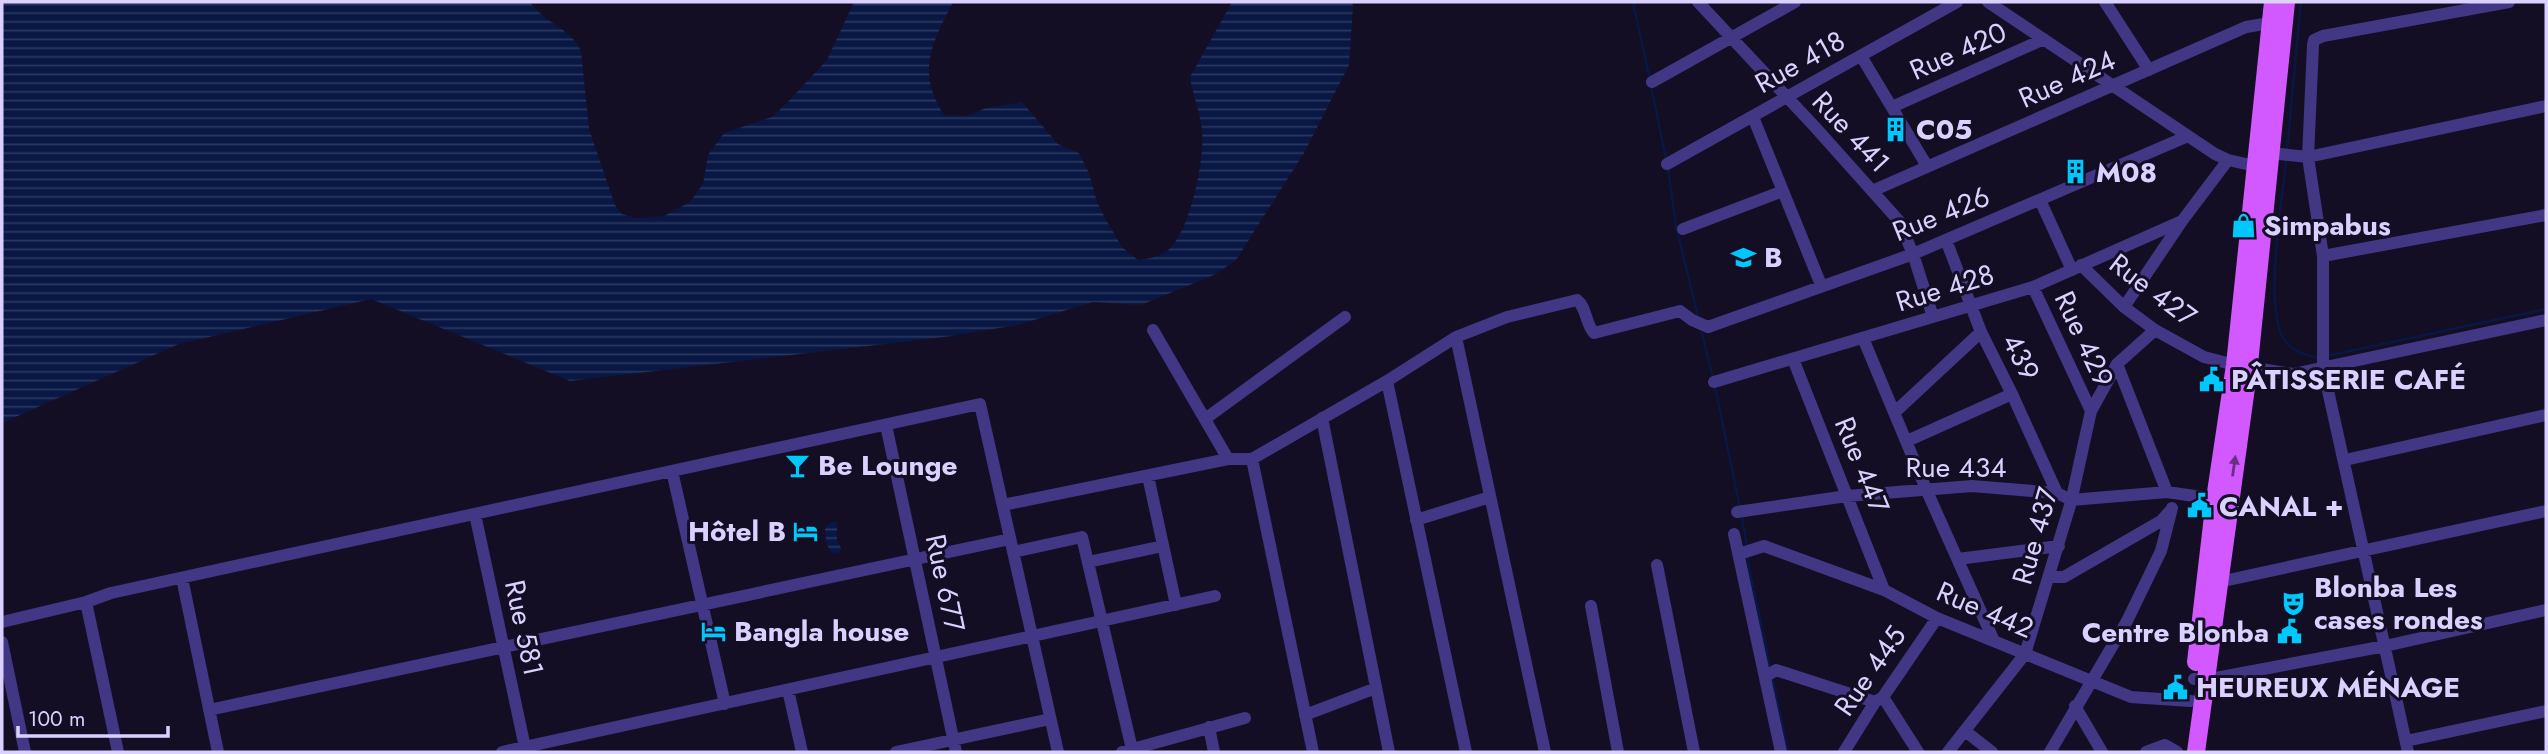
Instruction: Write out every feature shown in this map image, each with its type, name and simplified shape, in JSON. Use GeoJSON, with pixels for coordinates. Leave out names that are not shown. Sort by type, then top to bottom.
{"type":"FeatureCollection","features":[{"type":"Feature","properties":{"kind":"main road"},"geometry":{"type":"LineString","coordinates":[[2196,752],[2199,680],[2215,499],[2241,366],[2289,155],[2273,2]]}},
{"type":"Feature","properties":{"kind":"main road"},"geometry":{"type":"LineString","coordinates":[[2186,752],[2191,701],[2199,680],[2219,583],[2241,366],[2255,166],[2277,22],[2286,2]]}},
{"type":"Feature","properties":{"kind":"street","name":"Rue 441"},"geometry":{"type":"LineString","coordinates":[[1698,2],[1899,221],[1934,317]]}},
{"type":"Feature","properties":{"kind":"street"},"geometry":{"type":"LineString","coordinates":[[1652,82],[1792,2]]}},
{"type":"Feature","properties":{"kind":"street","name":"Rue 418"},"geometry":{"type":"LineString","coordinates":[[1667,164],[1957,2]]}},
{"type":"Feature","properties":{"kind":"street"},"geometry":{"type":"LineString","coordinates":[[1988,2],[2188,136],[2228,160],[2255,166]]}},
{"type":"Feature","properties":{"kind":"street"},"geometry":{"type":"LineString","coordinates":[[2105,2],[2149,70]]}},
{"type":"Feature","properties":{"kind":"street"},"geometry":{"type":"LineString","coordinates":[[2509,2],[2318,38],[2313,45],[2289,155],[2323,256],[2323,368],[2407,747],[2546,711]]}},
{"type":"Feature","properties":{"kind":"street","name":"Rue 424"},"geometry":{"type":"LineString","coordinates":[[1872,191],[2246,27],[2277,22]]}},
{"type":"Feature","properties":{"kind":"street","name":"Rue 420"},"geometry":{"type":"LineString","coordinates":[[1892,107],[2044,39]]}},
{"type":"Feature","properties":{"kind":"street"},"geometry":{"type":"LineString","coordinates":[[1861,56],[1927,166]]}},
{"type":"Feature","properties":{"kind":"street"},"geometry":{"type":"LineString","coordinates":[[2289,155],[2546,106]]}},
{"type":"Feature","properties":{"kind":"street"},"geometry":{"type":"LineString","coordinates":[[1753,117],[1821,285]]}},
{"type":"Feature","properties":{"kind":"street","name":"Rue 426"},"geometry":{"type":"LineString","coordinates":[[1456,337],[1507,317],[1577,300],[1581,303],[1589,328],[1594,333],[1681,311],[1706,327],[1913,254],[2188,136]]}},
{"type":"Feature","properties":{"kind":"street","name":"Rue 428"},"geometry":{"type":"LineString","coordinates":[[2124,307],[2182,221],[2228,160]]}},
{"type":"Feature","properties":{"kind":"street"},"geometry":{"type":"LineString","coordinates":[[1683,229],[1783,191]]}},
{"type":"Feature","properties":{"kind":"street","name":"Rue 427"},"geometry":{"type":"LineString","coordinates":[[2040,200],[2077,267],[2124,307],[2155,330],[2204,357],[2241,366],[2293,374],[2546,320]]}},
{"type":"Feature","properties":{"kind":"street"},"geometry":{"type":"LineString","coordinates":[[2323,256],[2546,215]]}},
{"type":"Feature","properties":{"kind":"street","name":"Rue 428"},"geometry":{"type":"LineString","coordinates":[[1714,382],[2033,287],[2182,221]]}},
{"type":"Feature","properties":{"kind":"street","name":"439"},"geometry":{"type":"LineString","coordinates":[[1946,240],[1981,332],[2057,493]]}},
{"type":"Feature","properties":{"kind":"street","name":"Rue 429"},"geometry":{"type":"LineString","coordinates":[[2033,287],[2091,411]]}},
{"type":"Feature","properties":{"kind":"street"},"geometry":{"type":"LineString","coordinates":[[1205,419],[1345,317]]}},
{"type":"Feature","properties":{"kind":"street"},"geometry":{"type":"LineString","coordinates":[[1153,330],[1228,459]]}},
{"type":"Feature","properties":{"kind":"street","name":"Rue 437"},"geometry":{"type":"LineString","coordinates":[[1948,752],[2025,654],[2059,546],[2091,411],[2117,364],[2155,330]]}},
{"type":"Feature","properties":{"kind":"street"},"geometry":{"type":"LineString","coordinates":[[1895,412],[1981,332]]}},
{"type":"Feature","properties":{"kind":"street"},"geometry":{"type":"LineString","coordinates":[[1003,505],[1228,459],[1252,459],[1387,381],[1456,337],[1545,752]]}},
{"type":"Feature","properties":{"kind":"street"},"geometry":{"type":"LineString","coordinates":[[1863,338],[1994,642]]}},
{"type":"Feature","properties":{"kind":"street","name":"Rue 447"},"geometry":{"type":"LineString","coordinates":[[1793,359],[1884,590]]}},
{"type":"Feature","properties":{"kind":"street"},"geometry":{"type":"LineString","coordinates":[[2117,364],[2167,492]]}},
{"type":"Feature","properties":{"kind":"street"},"geometry":{"type":"LineString","coordinates":[[1387,381],[1466,752]]}},
{"type":"Feature","properties":{"kind":"street"},"geometry":{"type":"LineString","coordinates":[[1907,441],[2012,394]]}},
{"type":"Feature","properties":{"kind":"street"},"geometry":{"type":"LineString","coordinates":[[2,622],[86,602],[111,593],[981,404],[1058,752]]}},
{"type":"Feature","properties":{"kind":"street"},"geometry":{"type":"LineString","coordinates":[[2345,460],[2546,415]]}},
{"type":"Feature","properties":{"kind":"street"},"geometry":{"type":"LineString","coordinates":[[1322,418],[1390,752]]}},
{"type":"Feature","properties":{"kind":"street","name":"Rue 677"},"geometry":{"type":"LineString","coordinates":[[886,425],[954,746]]}},
{"type":"Feature","properties":{"kind":"street"},"geometry":{"type":"LineString","coordinates":[[1252,459],[1313,752]]}},
{"type":"Feature","properties":{"kind":"street"},"geometry":{"type":"LineString","coordinates":[[672,471],[725,704]]}},
{"type":"Feature","properties":{"kind":"street"},"geometry":{"type":"LineString","coordinates":[[1148,476],[1176,605]]}},
{"type":"Feature","properties":{"kind":"street","name":"Rue 434"},"geometry":{"type":"LineString","coordinates":[[1737,512],[1847,496],[1972,486],[2057,493],[2071,500]]}},
{"type":"Feature","properties":{"kind":"street"},"geometry":{"type":"LineString","coordinates":[[2071,500],[2167,492],[2215,499]]}},
{"type":"Feature","properties":{"kind":"street"},"geometry":{"type":"LineString","coordinates":[[2050,577],[2064,577],[2161,520],[2182,494]]}},
{"type":"Feature","properties":{"kind":"street"},"geometry":{"type":"LineString","coordinates":[[1416,520],[1490,497]]}},
{"type":"Feature","properties":{"kind":"street"},"geometry":{"type":"LineString","coordinates":[[2050,752],[2127,621],[2161,551],[2172,508]]}},
{"type":"Feature","properties":{"kind":"street"},"geometry":{"type":"LineString","coordinates":[[2219,583],[2546,511]]}},
{"type":"Feature","properties":{"kind":"street","name":"Rue 581"},"geometry":{"type":"LineString","coordinates":[[475,514],[526,750]]}},
{"type":"Feature","properties":{"kind":"street"},"geometry":{"type":"LineString","coordinates":[[1734,534],[1781,752]]}},
{"type":"Feature","properties":{"kind":"street"},"geometry":{"type":"LineString","coordinates":[[209,710],[915,560],[1082,537],[1102,621],[1127,751],[1245,718]]}},
{"type":"Feature","properties":{"kind":"street"},"geometry":{"type":"LineString","coordinates":[[1088,562],[1163,546]]}},
{"type":"Feature","properties":{"kind":"street","name":"Rue 442"},"geometry":{"type":"LineString","coordinates":[[1739,554],[1764,546],[1884,590],[1937,618],[2131,697],[2191,701]]}},
{"type":"Feature","properties":{"kind":"street"},"geometry":{"type":"LineString","coordinates":[[1958,559],[2059,546]]}},
{"type":"Feature","properties":{"kind":"street"},"geometry":{"type":"LineString","coordinates":[[1657,565],[1694,752]]}},
{"type":"Feature","properties":{"kind":"street"},"geometry":{"type":"LineString","coordinates":[[182,578],[218,752]]}},
{"type":"Feature","properties":{"kind":"street"},"geometry":{"type":"LineString","coordinates":[[502,752],[526,750],[1215,596]]}},
{"type":"Feature","properties":{"kind":"street"},"geometry":{"type":"LineString","coordinates":[[86,602],[118,752]]}},
{"type":"Feature","properties":{"kind":"street"},"geometry":{"type":"LineString","coordinates":[[1591,606],[1618,752]]}},
{"type":"Feature","properties":{"kind":"street"},"geometry":{"type":"LineString","coordinates":[[2199,680],[2385,646],[2546,610]]}},
{"type":"Feature","properties":{"kind":"street","name":"Rue 445"},"geometry":{"type":"LineString","coordinates":[[1844,752],[1937,618]]}},
{"type":"Feature","properties":{"kind":"street"},"geometry":{"type":"LineString","coordinates":[[2,642],[25,752]]}},
{"type":"Feature","properties":{"kind":"street"},"geometry":{"type":"LineString","coordinates":[[1765,677],[1776,670],[1879,699],[1918,752]]}},
{"type":"Feature","properties":{"kind":"street"},"geometry":{"type":"LineString","coordinates":[[1305,715],[1376,688]]}},
{"type":"Feature","properties":{"kind":"street"},"geometry":{"type":"LineString","coordinates":[[788,690],[802,752]]}},
{"type":"Feature","properties":{"kind":"street"},"geometry":{"type":"LineString","coordinates":[[2075,706],[2102,752]]}},
{"type":"Feature","properties":{"kind":"street"},"geometry":{"type":"LineString","coordinates":[[896,752],[954,746],[1050,719]]}},
{"type":"Feature","properties":{"kind":"street"},"geometry":{"type":"LineString","coordinates":[[1209,727],[1214,752]]}},
{"type":"Feature","properties":{"kind":"street"},"geometry":{"type":"LineString","coordinates":[[1965,731],[1992,752]]}},
{"type":"Feature","properties":{"kind":"street"},"geometry":{"type":"LineString","coordinates":[[2146,752],[2165,744],[2176,752]]}},
{"type":"Feature","properties":{"kind":"water"},"geometry":{"type":"Polygon","coordinates":[[[2,2],[530,2],[571,37],[581,51],[589,129],[615,205],[622,214],[635,218],[664,216],[690,202],[703,184],[708,155],[724,133],[772,117],[785,105],[827,60],[854,2],[953,2],[930,58],[931,85],[944,115],[967,116],[986,108],[1022,102],[1058,144],[1079,153],[1106,220],[1122,247],[1138,260],[1164,253],[1173,245],[1188,215],[1198,177],[1202,143],[1201,123],[1190,77],[1232,2],[1352,2],[1353,6],[1349,65],[1304,153],[1236,260],[1216,274],[1141,305],[1093,302],[1018,325],[944,337],[570,381],[371,299],[179,344],[2,423],[2,2]]]}},
{"type":"Feature","properties":{"kind":"water"},"geometry":{"type":"Polygon","coordinates":[[[831,522],[837,522],[837,541],[841,548],[840,552],[834,554],[825,535],[825,527],[831,522]]]}},
{"type":"Feature","properties":{"kind":"waterway"},"geometry":{"type":"LineString","coordinates":[[1633,2],[1650,80]]}},
{"type":"Feature","properties":{"kind":"waterway"},"geometry":{"type":"LineString","coordinates":[[2287,150],[2301,2]]}},
{"type":"Feature","properties":{"kind":"waterway"},"geometry":{"type":"LineString","coordinates":[[1651,86],[1666,159]]}},
{"type":"Feature","properties":{"kind":"waterway"},"geometry":{"type":"LineString","coordinates":[[2286,160],[2276,250],[2277,320],[2288,345],[2317,357]]}},
{"type":"Feature","properties":{"kind":"waterway"},"geometry":{"type":"LineString","coordinates":[[1668,169],[1676,226],[1698,316]]}},
{"type":"Feature","properties":{"kind":"waterway"},"geometry":{"type":"LineString","coordinates":[[2327,356],[2546,309]]}},
{"type":"Feature","properties":{"kind":"waterway"},"geometry":{"type":"LineString","coordinates":[[1701,330],[1713,378]]}},
{"type":"Feature","properties":{"kind":"waterway"},"geometry":{"type":"LineString","coordinates":[[1715,387],[1740,508]]}},
{"type":"Feature","properties":{"kind":"waterway"},"geometry":{"type":"LineString","coordinates":[[1741,514],[1747,545]]}},
{"type":"Feature","properties":{"kind":"waterway"},"geometry":{"type":"LineString","coordinates":[[1747,557],[1770,667]]}},
{"type":"Feature","properties":{"kind":"waterway"},"geometry":{"type":"LineString","coordinates":[[1772,677],[1788,752]]}},
{"type":"Feature","properties":{"kind":"place","name":"C05"},"geometry":{"type":"Point","coordinates":[1896,129]}},
{"type":"Feature","properties":{"kind":"place","name":"M08"},"geometry":{"type":"Point","coordinates":[2076,172]}},
{"type":"Feature","properties":{"kind":"place","name":"Simpabus"},"geometry":{"type":"Point","coordinates":[2244,225]}},
{"type":"Feature","properties":{"kind":"place","name":"B"},"geometry":{"type":"Point","coordinates":[1744,257]}},
{"type":"Feature","properties":{"kind":"place","name":"PÂTISSERIE CAFÉ"},"geometry":{"type":"Point","coordinates":[2211,379]}},
{"type":"Feature","properties":{"kind":"place","name":"Be Lounge"},"geometry":{"type":"Point","coordinates":[798,465]}},
{"type":"Feature","properties":{"kind":"place","name":"CANAL +"},"geometry":{"type":"Point","coordinates":[2199,506]}},
{"type":"Feature","properties":{"kind":"place","name":"Hôtel B"},"geometry":{"type":"Point","coordinates":[806,531]}},
{"type":"Feature","properties":{"kind":"place","name":"Blonba Les cases rondes"},"geometry":{"type":"Point","coordinates":[2294,603]}},
{"type":"Feature","properties":{"kind":"place","name":"Bangla house"},"geometry":{"type":"Point","coordinates":[714,631]}},
{"type":"Feature","properties":{"kind":"place","name":"Centre Blonba"},"geometry":{"type":"Point","coordinates":[2289,632]}},
{"type":"Feature","properties":{"kind":"place","name":"HEUREUX MÉNAGE"},"geometry":{"type":"Point","coordinates":[2176,687]}}]}
